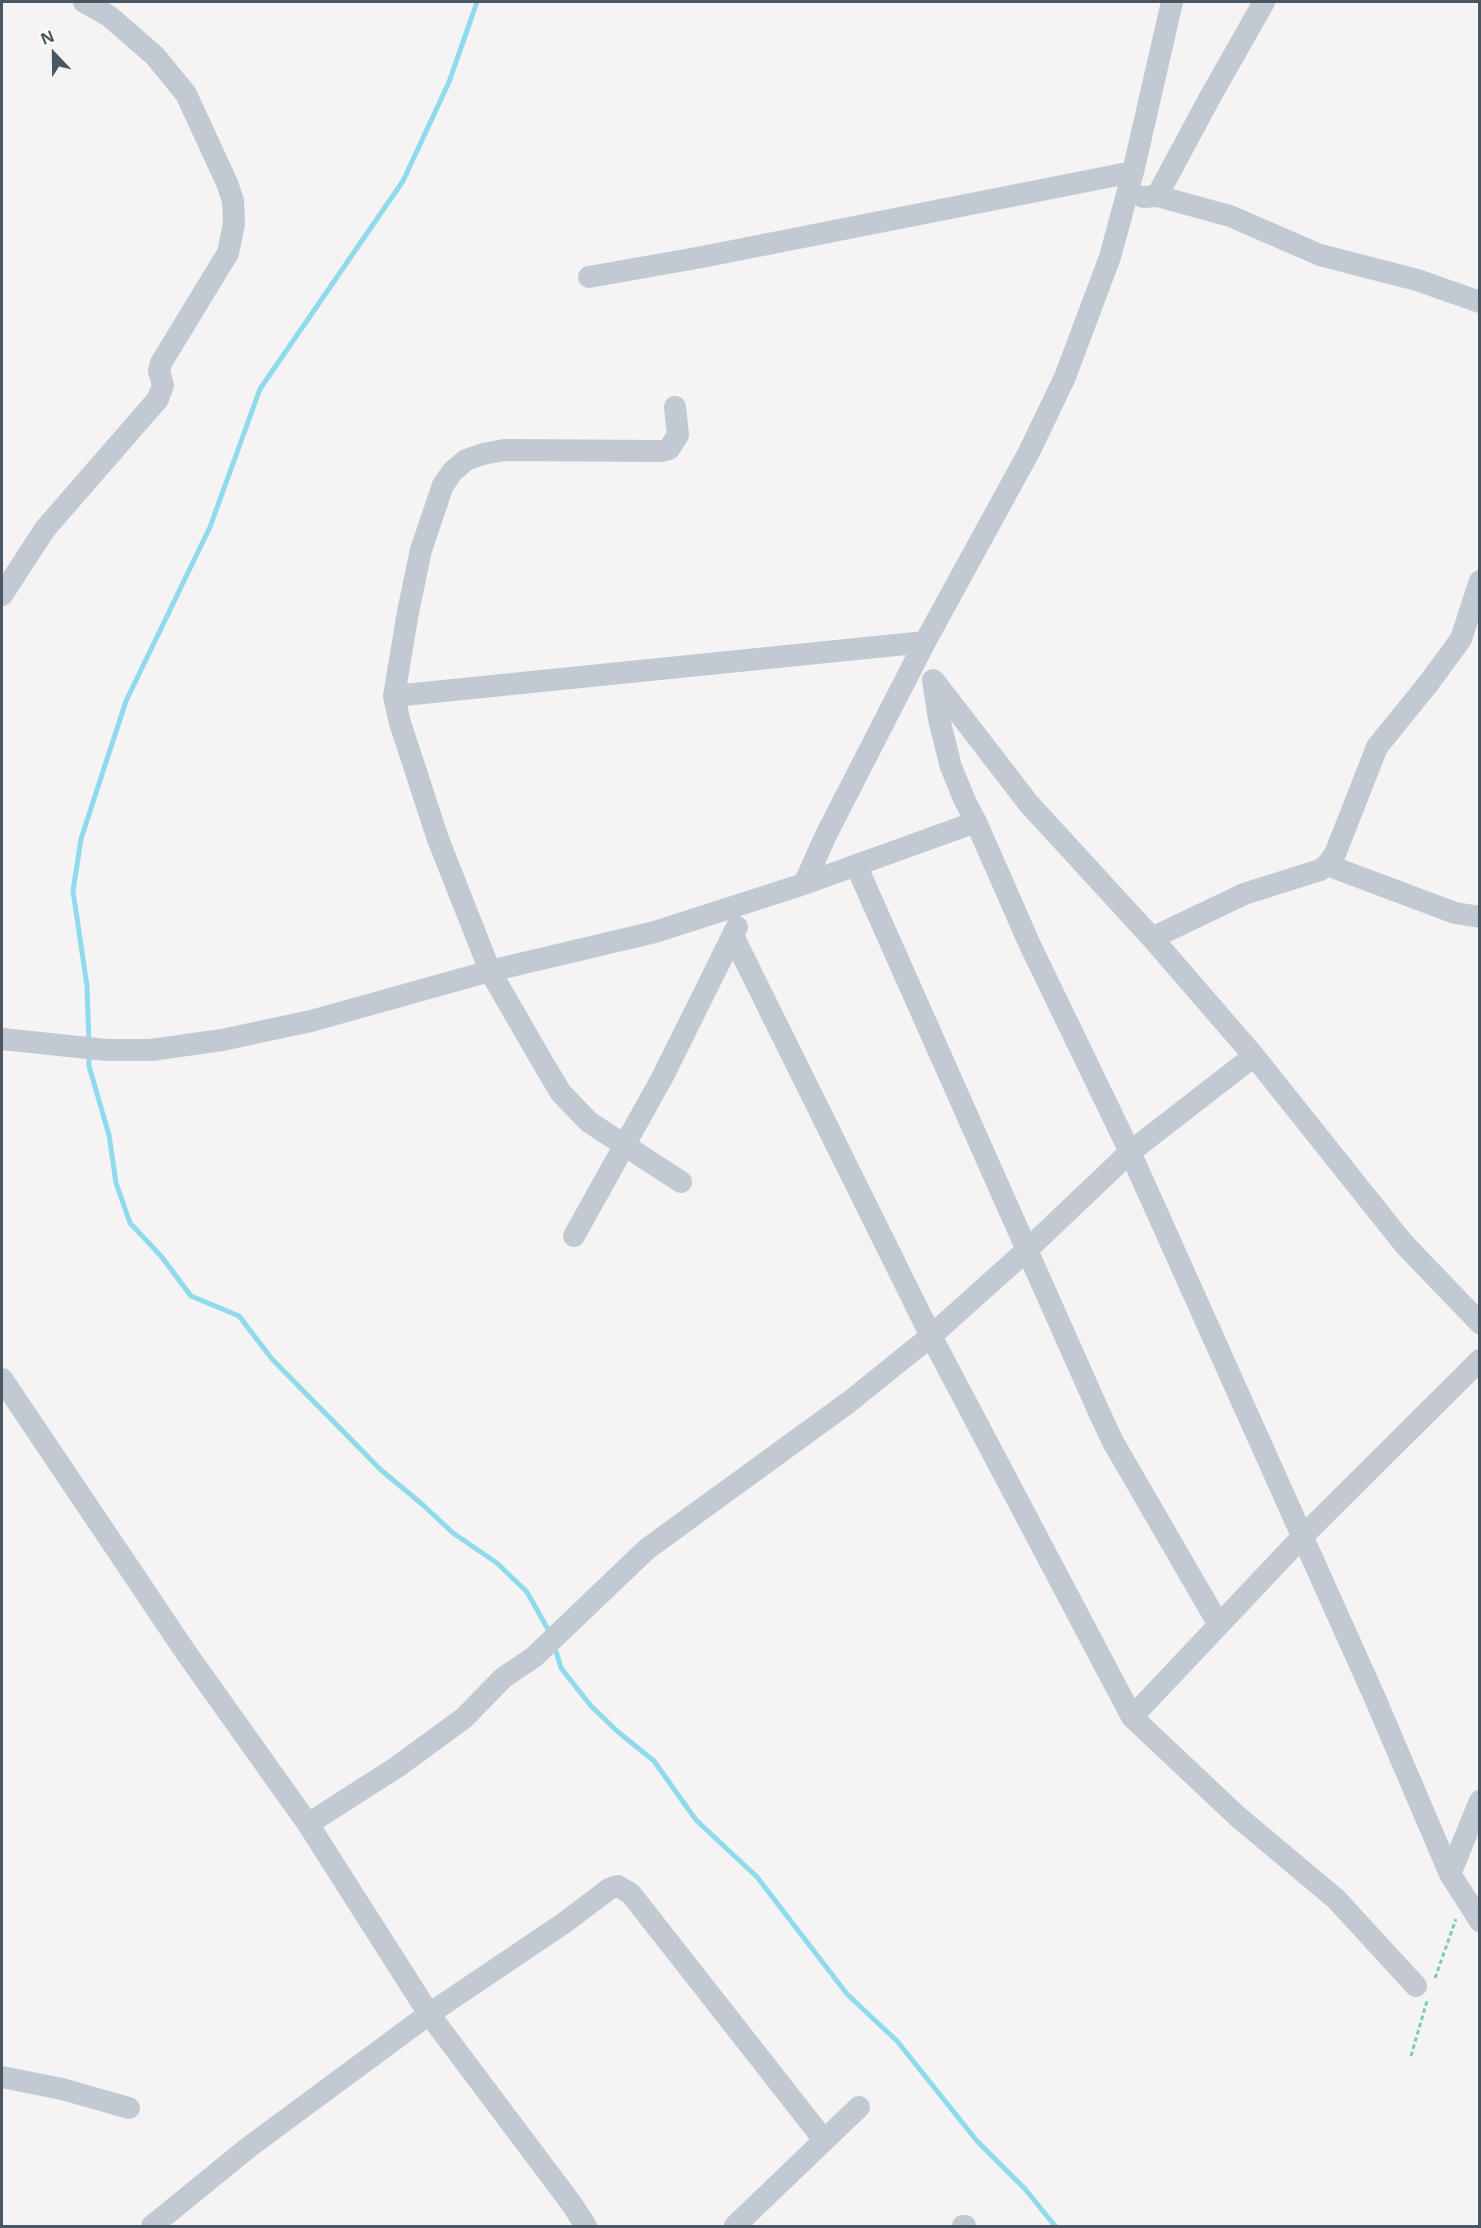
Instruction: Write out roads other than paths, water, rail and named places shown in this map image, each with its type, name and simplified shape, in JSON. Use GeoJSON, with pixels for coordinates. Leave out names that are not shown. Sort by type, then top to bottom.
{"type":"FeatureCollection","features":[{"type":"Feature","properties":{"kind":"street"},"geometry":{"type":"LineString","coordinates":[[2,595],[45,529],[158,399],[163,385],[159,371],[161,363],[228,253],[234,224],[233,201],[228,183],[186,94],[155,56],[109,16],[84,2]]}},
{"type":"Feature","properties":{"kind":"street"},"geometry":{"type":"LineString","coordinates":[[804,884],[826,835],[921,650],[1029,452],[1065,377],[1110,257],[1133,172],[1172,2]]}},
{"type":"Feature","properties":{"kind":"street"},"geometry":{"type":"LineString","coordinates":[[1157,196],[1264,2]]}},
{"type":"Feature","properties":{"kind":"street"},"geometry":{"type":"LineString","coordinates":[[589,277],[1133,172]]}},
{"type":"Feature","properties":{"kind":"street"},"geometry":{"type":"LineString","coordinates":[[1126,197],[1157,196],[1230,216],[1320,255],[1417,280],[1479,302]]}},
{"type":"Feature","properties":{"kind":"street"},"geometry":{"type":"LineString","coordinates":[[675,407],[678,435],[669,449],[662,452],[504,450],[466,460],[453,471],[443,485],[421,550],[394,696],[400,723],[438,839],[490,971],[561,1093],[589,1122],[681,1182]]}},
{"type":"Feature","properties":{"kind":"street"},"geometry":{"type":"LineString","coordinates":[[1152,938],[1244,894],[1320,870],[1328,865],[1335,854],[1377,747],[1461,639],[1479,582]]}},
{"type":"Feature","properties":{"kind":"street"},"geometry":{"type":"LineString","coordinates":[[921,650],[933,680],[939,719],[951,767],[965,801],[1030,945],[1130,1152],[1374,1696],[1450,1874],[1479,1921]]}},
{"type":"Feature","properties":{"kind":"street"},"geometry":{"type":"LineString","coordinates":[[394,696],[921,650]]}},
{"type":"Feature","properties":{"kind":"street"},"geometry":{"type":"LineString","coordinates":[[933,680],[1029,804],[1152,938],[1254,1056],[1404,1244],[1479,1323]]}},
{"type":"Feature","properties":{"kind":"street"},"geometry":{"type":"LineString","coordinates":[[2,1039],[107,1050],[151,1050],[222,1040],[310,1021],[490,971],[655,933],[804,884],[976,822]]}},
{"type":"Feature","properties":{"kind":"street"},"geometry":{"type":"LineString","coordinates":[[856,865],[1113,1442],[1219,1625]]}},
{"type":"Feature","properties":{"kind":"street"},"geometry":{"type":"LineString","coordinates":[[1328,865],[1455,913],[1479,917]]}},
{"type":"Feature","properties":{"kind":"street"},"geometry":{"type":"LineString","coordinates":[[574,1236],[662,1078],[749,902]]}},
{"type":"Feature","properties":{"kind":"street"},"geometry":{"type":"LineString","coordinates":[[733,936],[931,1336],[1132,1718],[1237,1816],[1336,1899],[1426,1989]]}},
{"type":"Feature","properties":{"kind":"street"},"geometry":{"type":"LineString","coordinates":[[308,1824],[407,1760],[464,1718],[503,1678],[534,1657],[647,1549],[849,1402],[931,1336],[1028,1250],[1130,1152],[1254,1056]]}},
{"type":"Feature","properties":{"kind":"street"},"geometry":{"type":"LineString","coordinates":[[1132,1718],[1302,1537],[1479,1360]]}},
{"type":"Feature","properties":{"kind":"street"},"geometry":{"type":"LineString","coordinates":[[2,1378],[187,1654],[308,1824],[429,2014],[586,2226]]}},
{"type":"Feature","properties":{"kind":"street"},"geometry":{"type":"LineString","coordinates":[[1450,1874],[1479,1801]]}},
{"type":"Feature","properties":{"kind":"street"},"geometry":{"type":"LineString","coordinates":[[152,2226],[249,2147],[429,2014],[564,1923],[609,1889],[618,1886],[631,1894],[825,2140]]}},
{"type":"Feature","properties":{"kind":"street"},"geometry":{"type":"LineString","coordinates":[[2,2077],[62,2089],[129,2108]]}},
{"type":"Feature","properties":{"kind":"street"},"geometry":{"type":"LineString","coordinates":[[735,2226],[859,2107]]}},
{"type":"Feature","properties":{"kind":"waterway"},"geometry":{"type":"LineString","coordinates":[[89,1044],[87,986],[73,891],[81,839],[126,701],[210,527],[260,389],[403,181],[449,82],[477,2]]}},
{"type":"Feature","properties":{"kind":"waterway"},"geometry":{"type":"LineString","coordinates":[[89,1053],[89,1066],[109,1135],[116,1183],[130,1223],[161,1256],[191,1296],[239,1316],[272,1359],[381,1470],[453,1533],[497,1563],[527,1592],[550,1633]]}},
{"type":"Feature","properties":{"kind":"waterway"},"geometry":{"type":"LineString","coordinates":[[554,1645],[561,1668],[591,1706],[654,1761],[696,1820],[757,1877],[847,1994],[897,2041],[977,2141],[1025,2189],[1055,2226]]}}]}
